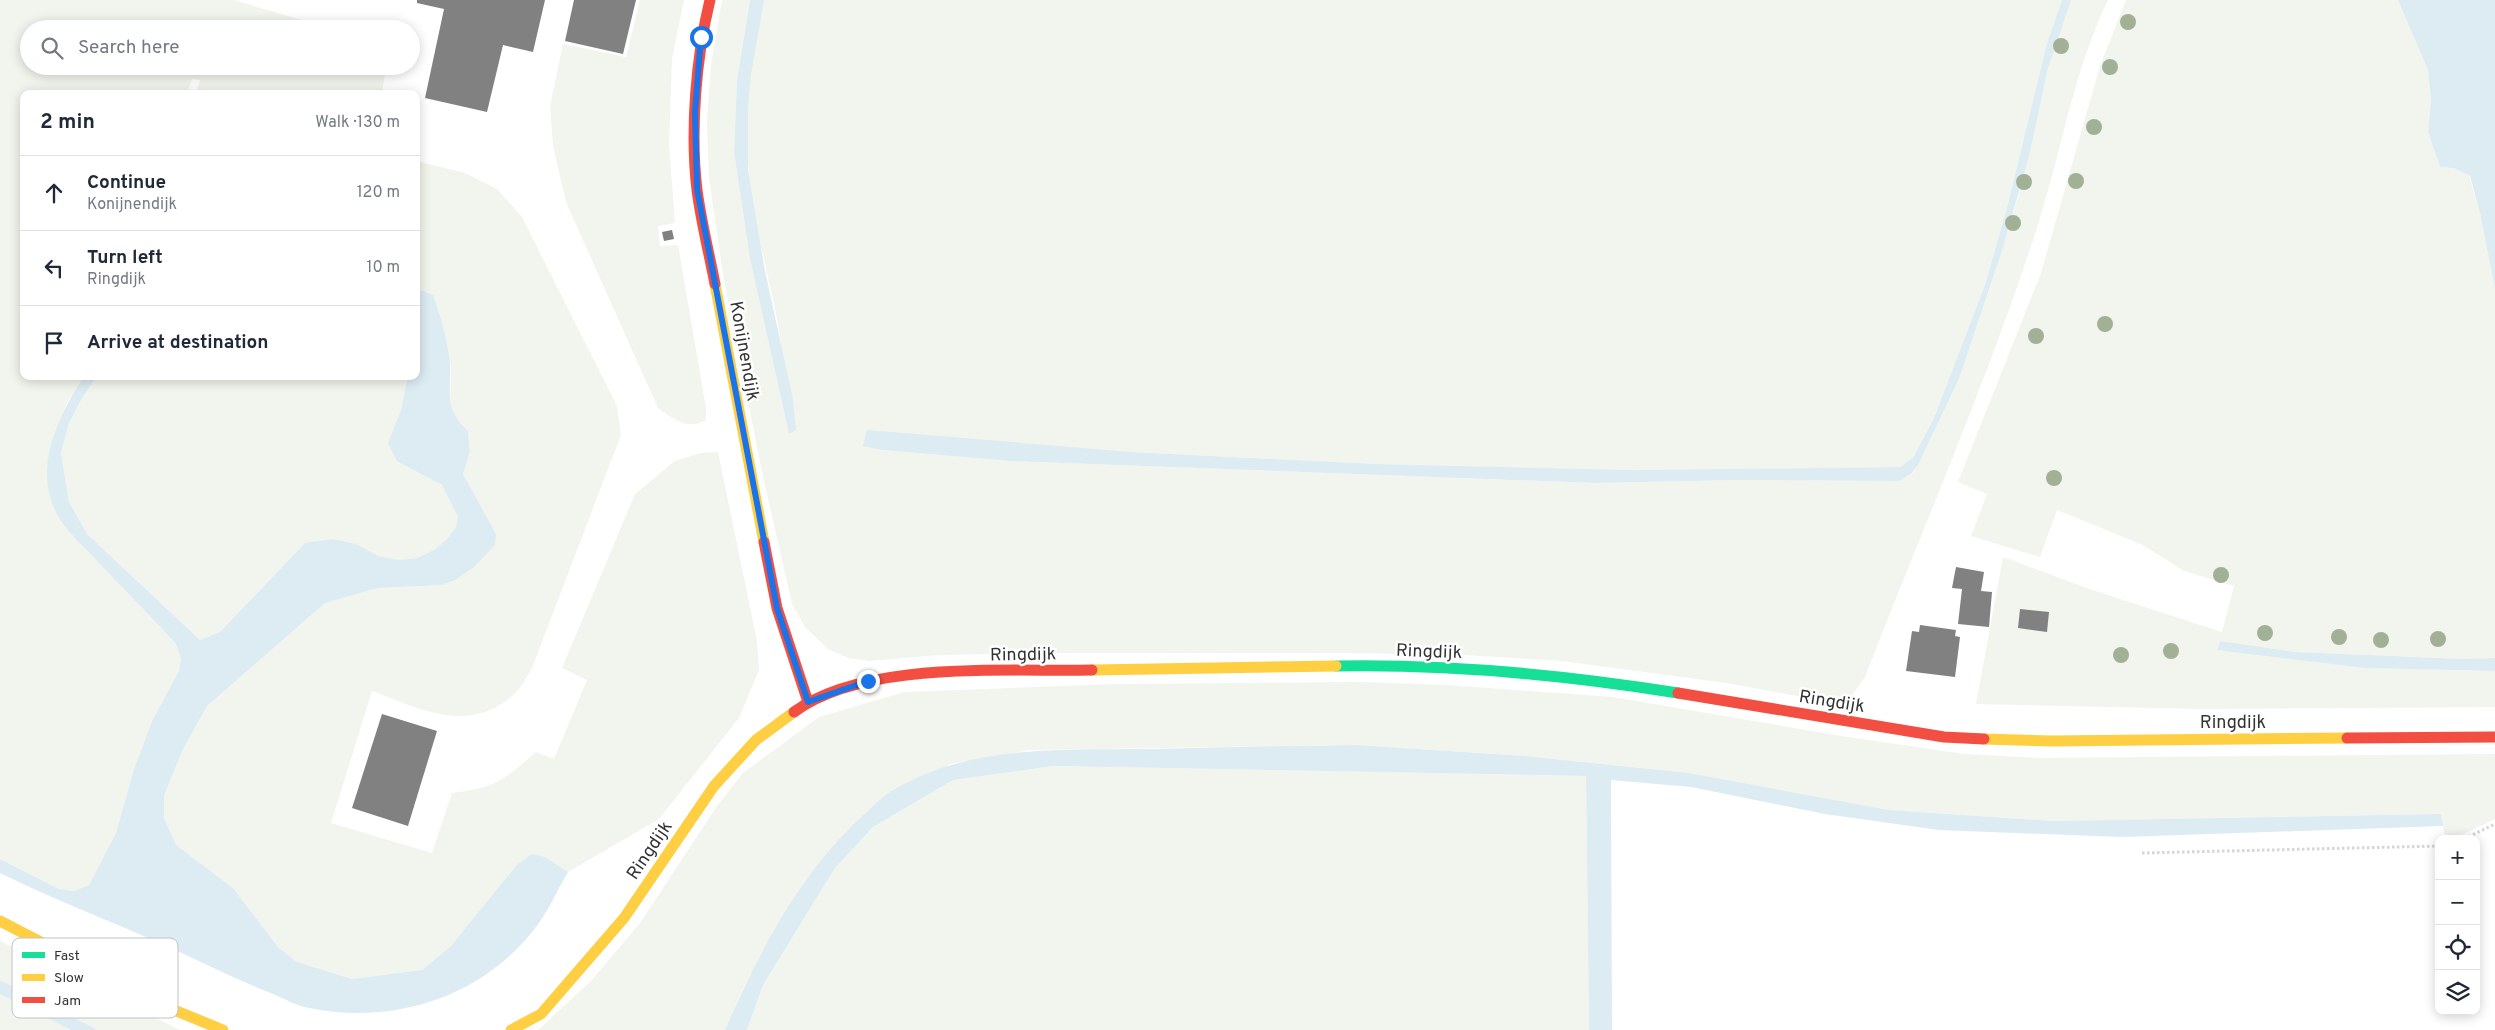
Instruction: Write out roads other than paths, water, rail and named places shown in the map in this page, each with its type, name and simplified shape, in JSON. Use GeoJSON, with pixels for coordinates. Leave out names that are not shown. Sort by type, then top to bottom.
{"type":"FeatureCollection","features":[{"type":"Feature","properties":{"kind":"street","name":"Konijnendijk"},"geometry":{"type":"LineString","coordinates":[[710,0],[701,37],[695,112],[697,189],[777,608],[808,702]]}},
{"type":"Feature","properties":{"kind":"street","name":"Ringdijk"},"geometry":{"type":"LineString","coordinates":[[511,1030],[541,1014],[624,918],[714,786],[756,740],[808,702],[868,681],[916,673],[1349,666],[1490,672],[1620,684],[1944,737],[2061,741],[2495,737]]}},
{"type":"Feature","properties":{"kind":"street"},"geometry":{"type":"LineString","coordinates":[[0,921],[33,938]]}},
{"type":"Feature","properties":{"kind":"street"},"geometry":{"type":"LineString","coordinates":[[178,1012],[223,1030]]}}]}
